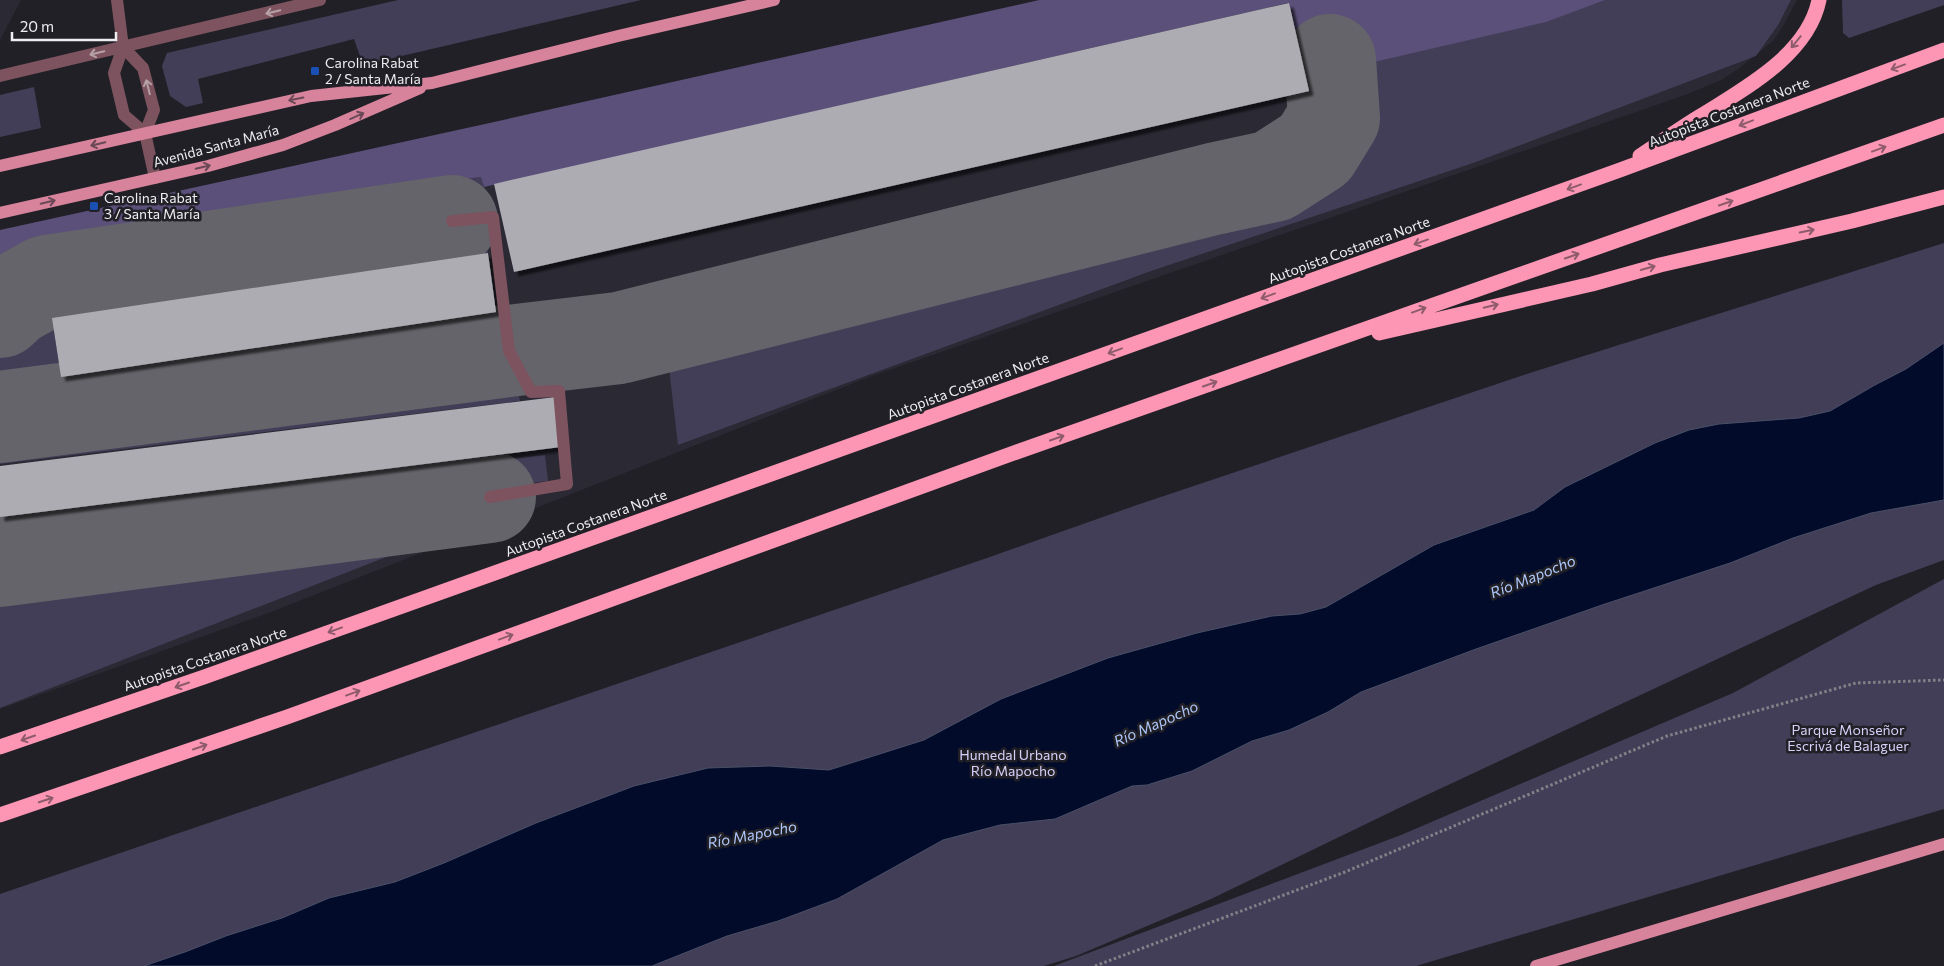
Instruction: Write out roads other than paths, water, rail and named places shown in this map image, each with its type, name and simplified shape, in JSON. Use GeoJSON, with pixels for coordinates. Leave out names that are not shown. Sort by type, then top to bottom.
{"type":"FeatureCollection","features":[{"type":"Feature","properties":{"kind":"highway"},"geometry":{"type":"LineString","coordinates":[[1620,170],[1756,81],[1777,65],[1809,26],[1819,0]]}},
{"type":"Feature","properties":{"kind":"highway","name":"Autopista Costanera Norte"},"geometry":{"type":"LineString","coordinates":[[0,747],[204,677],[1620,170],[1944,50]]}},
{"type":"Feature","properties":{"kind":"highway"},"geometry":{"type":"LineString","coordinates":[[0,815],[287,717],[1011,454],[1944,125]]}},
{"type":"Feature","properties":{"kind":"highway"},"geometry":{"type":"LineString","coordinates":[[1307,350],[1592,284],[1660,265],[1852,221],[1944,197]]}},
{"type":"Feature","properties":{"kind":"main road","name":"Avenida Santa María"},"geometry":{"type":"LineString","coordinates":[[0,166],[311,96],[432,83],[618,36],[774,0]]}},
{"type":"Feature","properties":{"kind":"main road","name":"Avenida Santa María"},"geometry":{"type":"LineString","coordinates":[[0,213],[208,166],[283,145],[335,125],[432,83]]}},
{"type":"Feature","properties":{"kind":"main road"},"geometry":{"type":"LineString","coordinates":[[1536,966],[1944,844]]}},
{"type":"Feature","properties":{"kind":"street"},"geometry":{"type":"LineString","coordinates":[[117,0],[123,47],[114,72],[124,115],[145,133]]}},
{"type":"Feature","properties":{"kind":"street"},"geometry":{"type":"LineString","coordinates":[[0,76],[320,0]]}},
{"type":"Feature","properties":{"kind":"street"},"geometry":{"type":"LineString","coordinates":[[123,47],[143,68],[154,110],[145,133],[156,178]]}},
{"type":"Feature","properties":{"kind":"street"},"geometry":{"type":"LineString","coordinates":[[452,221],[493,217],[510,351],[531,392],[559,391],[567,484],[490,497]]}},
{"type":"Feature","properties":{"kind":"water","name":"Río Mapocho"},"geometry":{"type":"Polygon","coordinates":[[[1944,343],[1944,500],[1871,513],[1793,538],[1730,563],[1476,649],[1361,692],[1328,712],[1289,730],[1252,741],[1192,771],[1147,785],[1132,786],[1055,819],[1000,825],[943,840],[837,899],[778,921],[727,936],[652,966],[144,966],[282,918],[329,898],[395,882],[536,823],[634,786],[708,768],[770,766],[829,770],[924,740],[1001,699],[1108,658],[1197,633],[1272,616],[1300,614],[1326,607],[1434,545],[1534,510],[1565,487],[1655,443],[1689,430],[1719,424],[1799,418],[1830,411],[1906,369],[1944,343]]]}},
{"type":"Feature","properties":{"kind":"place","name":"Carolina Rabat 2 / Santa María"},"geometry":{"type":"Point","coordinates":[315,71]}},
{"type":"Feature","properties":{"kind":"place","name":"Carolina Rabat 3 / Santa María"},"geometry":{"type":"Point","coordinates":[94,206]}},
{"type":"Feature","properties":{"kind":"park label","name":"Parque Monseñor Escrivá de Balaguer"},"geometry":{"type":"Point","coordinates":[1848,738]}},
{"type":"Feature","properties":{"kind":"park label","name":"Humedal Urbano Río Mapocho"},"geometry":{"type":"Point","coordinates":[1013,764]}}]}
